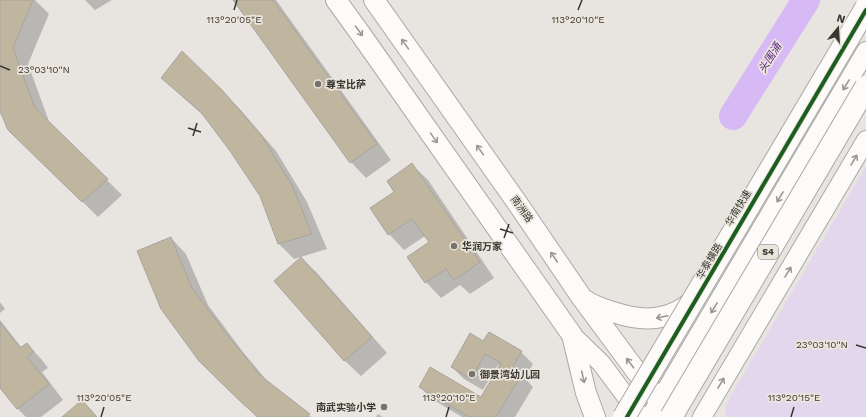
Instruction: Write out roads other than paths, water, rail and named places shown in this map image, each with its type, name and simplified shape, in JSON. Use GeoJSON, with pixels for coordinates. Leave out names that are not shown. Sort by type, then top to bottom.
{"type":"FeatureCollection","features":[{"type":"Feature","properties":{"kind":"highway","name":"华南快速"},"geometry":{"type":"LineString","coordinates":[[631,414],[866,9]]}},
{"type":"Feature","properties":{"kind":"highway","name":"S4"},"geometry":{"type":"LineString","coordinates":[[663,413],[866,88]]}},
{"type":"Feature","properties":{"kind":"main road"},"geometry":{"type":"LineString","coordinates":[[336,0],[572,335],[586,393],[594,417]]}},
{"type":"Feature","properties":{"kind":"main road","name":"南洲路"},"geometry":{"type":"LineString","coordinates":[[374,0],[518,204],[582,298],[646,384],[663,413]]}},
{"type":"Feature","properties":{"kind":"main road"},"geometry":{"type":"LineString","coordinates":[[547,298],[555,299],[562,296],[568,289],[571,281]]}},
{"type":"Feature","properties":{"kind":"main road"},"geometry":{"type":"LineString","coordinates":[[582,298],[592,305],[619,314],[635,318],[650,319],[664,317],[675,313],[685,308],[696,299]]}},
{"type":"Feature","properties":{"kind":"street","name":"华泰横路"},"geometry":{"type":"LineString","coordinates":[[631,414],[646,384],[866,9]]}},
{"type":"Feature","properties":{"kind":"street"},"geometry":{"type":"LineString","coordinates":[[663,413],[866,51]]}},
{"type":"Feature","properties":{"kind":"street"},"geometry":{"type":"LineString","coordinates":[[676,417],[866,96]]}},
{"type":"Feature","properties":{"kind":"street"},"geometry":{"type":"LineString","coordinates":[[702,417],[866,140]]}},
{"type":"Feature","properties":{"kind":"street"},"geometry":{"type":"LineString","coordinates":[[572,335],[600,363],[631,414]]}},
{"type":"Feature","properties":{"kind":"waterway","name":"头围涌"},"geometry":{"type":"LineString","coordinates":[[733,116],[806,0]]}},
{"type":"Feature","properties":{"kind":"place","name":"尊宝比萨"},"geometry":{"type":"Point","coordinates":[318,84]}},
{"type":"Feature","properties":{"kind":"place","name":"华润万家"},"geometry":{"type":"Point","coordinates":[454,246]}},
{"type":"Feature","properties":{"kind":"place","name":"御景湾幼儿园"},"geometry":{"type":"Point","coordinates":[472,374]}},
{"type":"Feature","properties":{"kind":"place","name":"南武实验小学"},"geometry":{"type":"Point","coordinates":[384,407]}}]}
